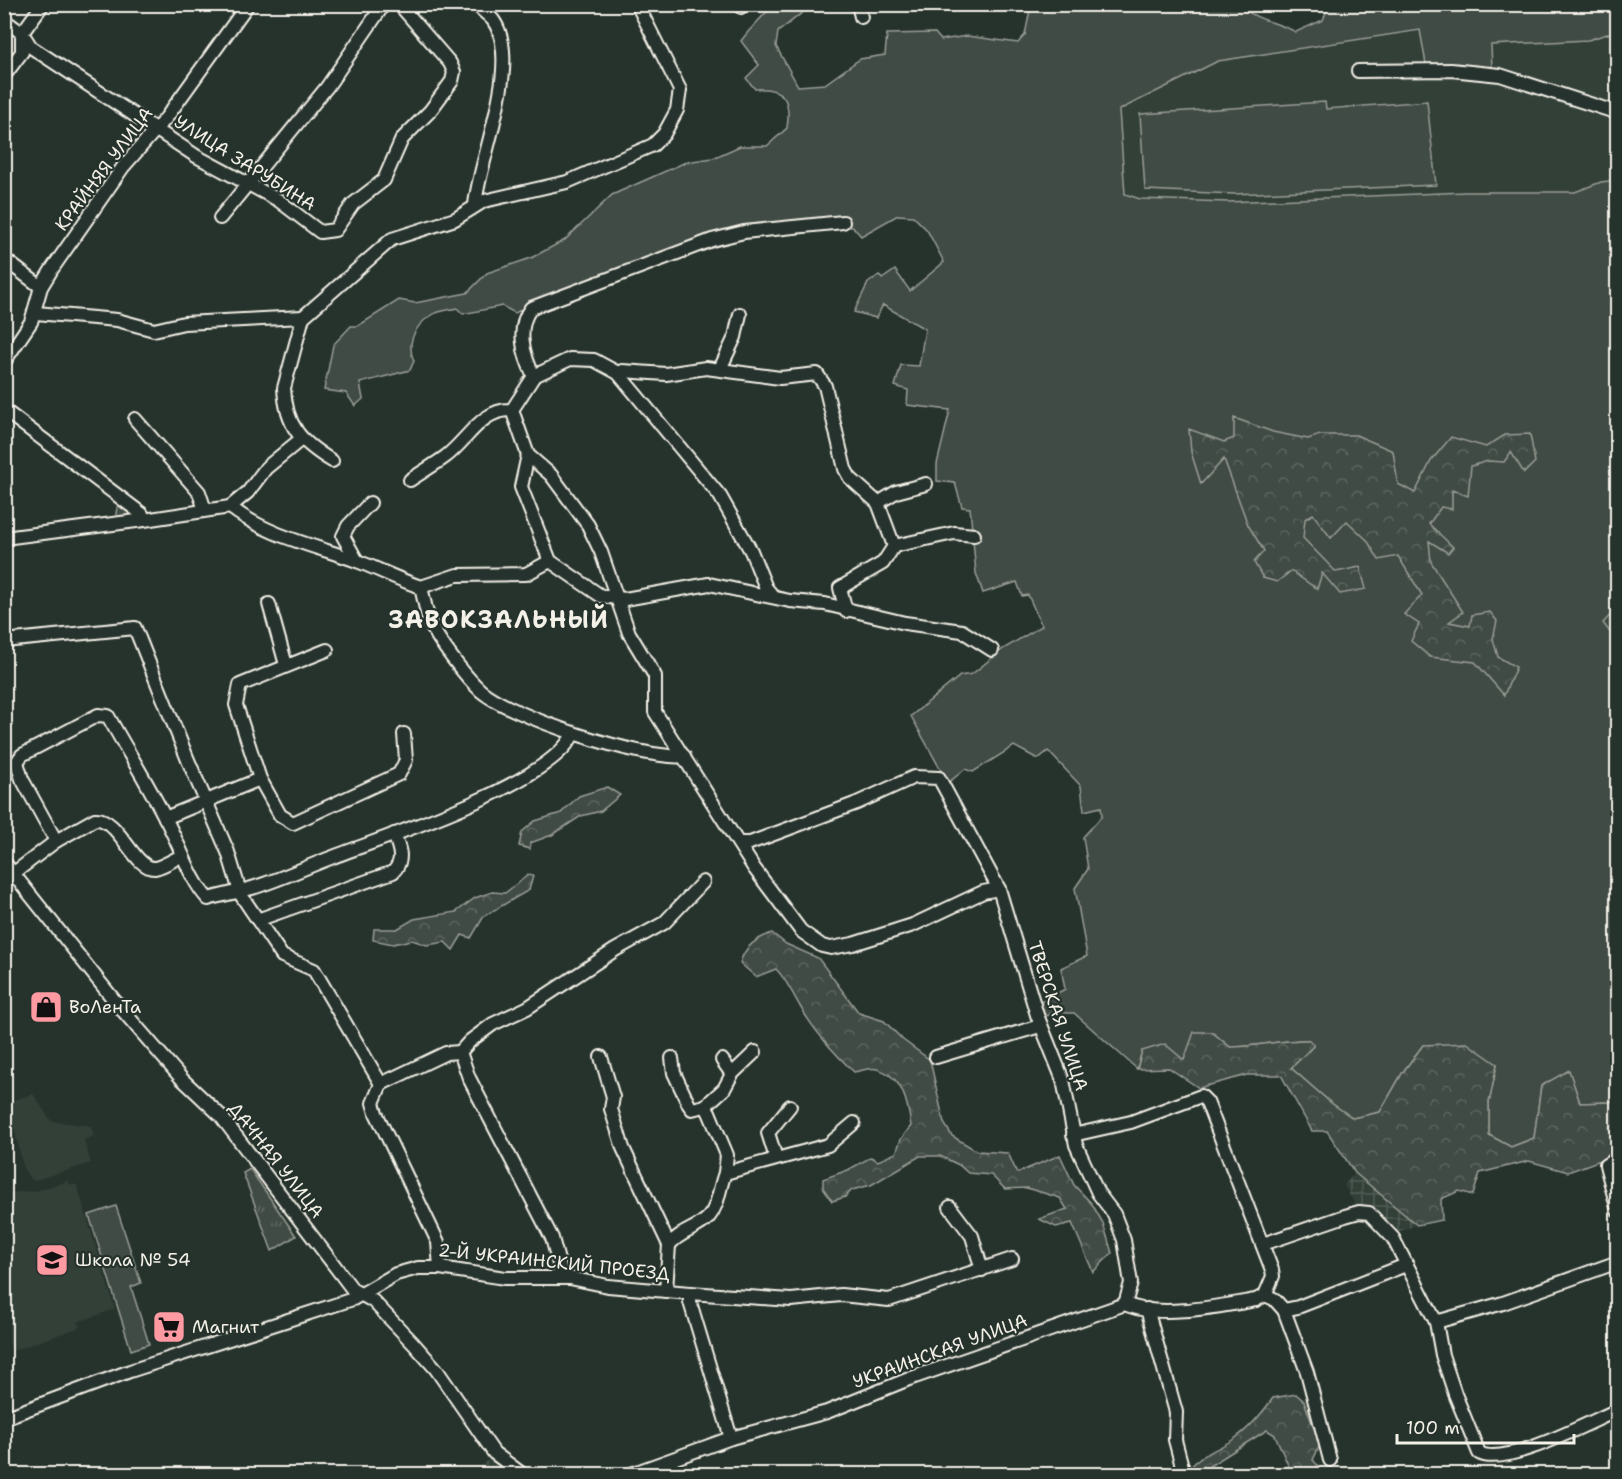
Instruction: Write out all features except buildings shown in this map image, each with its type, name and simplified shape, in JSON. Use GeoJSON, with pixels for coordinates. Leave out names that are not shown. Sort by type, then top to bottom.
{"type":"FeatureCollection","features":[{"type":"Feature","properties":{"kind":"street"},"geometry":{"type":"LineString","coordinates":[[4,76],[22,52],[22,33],[43,4]]}},
{"type":"Feature","properties":{"kind":"street","name":"КРАЙНЯЯ УЛИЦА"},"geometry":{"type":"LineString","coordinates":[[4,362],[36,313],[41,287],[123,167],[157,129],[248,4]]}},
{"type":"Feature","properties":{"kind":"street"},"geometry":{"type":"LineString","coordinates":[[220,218],[247,182],[327,87],[384,4]]}},
{"type":"Feature","properties":{"kind":"street","name":"УЛИЦА ЗАРУБИНА"},"geometry":{"type":"LineString","coordinates":[[4,20],[22,33],[32,47],[196,156],[278,200],[320,232],[335,230],[353,204],[384,180],[402,139],[430,111],[452,81],[454,72],[450,63],[399,4]]}},
{"type":"Feature","properties":{"kind":"street"},"geometry":{"type":"LineString","coordinates":[[475,205],[494,129],[505,53],[493,20],[476,4]]}},
{"type":"Feature","properties":{"kind":"street"},"geometry":{"type":"LineString","coordinates":[[332,461],[300,440],[290,416],[284,388],[303,317],[392,239],[455,219],[475,205],[567,182],[653,145],[664,134],[677,110],[680,90],[637,4]]}},
{"type":"Feature","properties":{"kind":"street"},"geometry":{"type":"LineString","coordinates":[[1358,71],[1451,70],[1500,75],[1617,113]]}},
{"type":"Feature","properties":{"kind":"street"},"geometry":{"type":"LineString","coordinates":[[534,376],[522,330],[524,317],[531,308],[712,240],[744,232],[843,222]]}},
{"type":"Feature","properties":{"kind":"street"},"geometry":{"type":"LineString","coordinates":[[4,259],[41,287]]}},
{"type":"Feature","properties":{"kind":"street"},"geometry":{"type":"LineString","coordinates":[[36,313],[117,320],[154,330],[184,323],[303,317]]}},
{"type":"Feature","properties":{"kind":"street"},"geometry":{"type":"LineString","coordinates":[[720,369],[735,338],[740,315]]}},
{"type":"Feature","properties":{"kind":"street"},"geometry":{"type":"LineString","coordinates":[[512,411],[534,376],[570,359],[594,360],[618,373],[720,496],[751,551],[766,588],[772,595]]}},
{"type":"Feature","properties":{"kind":"street"},"geometry":{"type":"LineString","coordinates":[[618,373],[622,371],[666,374],[706,368],[780,378],[817,374],[821,377],[844,469],[850,478],[878,503],[894,546]]}},
{"type":"Feature","properties":{"kind":"street"},"geometry":{"type":"LineString","coordinates":[[410,480],[447,456],[487,416],[499,409],[512,411]]}},
{"type":"Feature","properties":{"kind":"street"},"geometry":{"type":"LineString","coordinates":[[4,410],[142,514],[144,520]]}},
{"type":"Feature","properties":{"kind":"street"},"geometry":{"type":"LineString","coordinates":[[512,411],[528,454],[550,475],[588,525],[601,552],[615,599],[629,633],[655,676],[655,712],[777,901],[801,931],[822,946],[831,948],[853,944],[913,925],[983,892],[999,889]]}},
{"type":"Feature","properties":{"kind":"street"},"geometry":{"type":"LineString","coordinates":[[135,419],[199,492],[205,510]]}},
{"type":"Feature","properties":{"kind":"street"},"geometry":{"type":"LineString","coordinates":[[4,538],[230,507],[248,492],[266,468],[300,440]]}},
{"type":"Feature","properties":{"kind":"street"},"geometry":{"type":"LineString","coordinates":[[528,454],[521,487],[550,561],[601,596],[615,599],[709,584],[772,595],[790,601],[825,604],[846,611],[962,631],[992,650]]}},
{"type":"Feature","properties":{"kind":"street"},"geometry":{"type":"LineString","coordinates":[[878,503],[896,492],[926,484]]}},
{"type":"Feature","properties":{"kind":"street"},"geometry":{"type":"LineString","coordinates":[[357,561],[343,536],[348,526],[370,503]]}},
{"type":"Feature","properties":{"kind":"street"},"geometry":{"type":"LineString","coordinates":[[230,507],[248,521],[310,547],[357,561],[421,587],[457,575],[526,574],[550,561]]}},
{"type":"Feature","properties":{"kind":"street"},"geometry":{"type":"LineString","coordinates":[[846,611],[840,588],[884,563],[894,546],[954,533],[974,535]]}},
{"type":"Feature","properties":{"kind":"street"},"geometry":{"type":"LineString","coordinates":[[421,587],[430,623],[480,690],[508,707],[573,734],[637,750],[684,756]]}},
{"type":"Feature","properties":{"kind":"street"},"geometry":{"type":"LineString","coordinates":[[269,604],[286,665]]}},
{"type":"Feature","properties":{"kind":"street"},"geometry":{"type":"LineString","coordinates":[[4,641],[135,628],[228,852],[238,890],[282,956],[314,970],[381,1084]]}},
{"type":"Feature","properties":{"kind":"street"},"geometry":{"type":"LineString","coordinates":[[327,650],[240,685],[236,705],[260,779],[280,815],[293,823],[349,795],[399,774],[406,760],[404,734]]}},
{"type":"Feature","properties":{"kind":"street"},"geometry":{"type":"LineString","coordinates":[[56,841],[22,779],[16,762],[22,755],[98,715],[108,716],[165,818],[182,856],[208,899],[250,888],[467,806],[516,782],[556,754],[569,742],[573,734]]}},
{"type":"Feature","properties":{"kind":"street","name":"ТВЕРСКАЯ УЛИЦА"},"geometry":{"type":"LineString","coordinates":[[740,843],[750,843],[857,803],[914,777],[939,778],[999,889],[1040,1026],[1063,1080],[1073,1135],[1092,1183],[1114,1214],[1124,1240],[1131,1283],[1125,1304]]}},
{"type":"Feature","properties":{"kind":"street"},"geometry":{"type":"LineString","coordinates":[[165,818],[260,779]]}},
{"type":"Feature","properties":{"kind":"street"},"geometry":{"type":"LineString","coordinates":[[14,873],[56,841],[95,819],[102,818],[142,862],[150,867],[156,868],[182,856]]}},
{"type":"Feature","properties":{"kind":"street"},"geometry":{"type":"LineString","coordinates":[[260,920],[393,872],[400,865],[401,857],[394,834]]}},
{"type":"Feature","properties":{"kind":"street","name":"ДАЧНАЯ УЛИЦА"},"geometry":{"type":"LineString","coordinates":[[4,862],[118,1005],[182,1079],[220,1115],[353,1290],[373,1301],[436,1369],[495,1453],[522,1474]]}},
{"type":"Feature","properties":{"kind":"street"},"geometry":{"type":"LineString","coordinates":[[440,1268],[438,1242],[376,1113],[373,1103],[381,1084],[446,1053],[460,1052],[470,1041],[493,1024],[527,1008],[615,950],[664,923],[703,882]]}},
{"type":"Feature","properties":{"kind":"street"},"geometry":{"type":"LineString","coordinates":[[936,1057],[1040,1026]]}},
{"type":"Feature","properties":{"kind":"street"},"geometry":{"type":"LineString","coordinates":[[460,1052],[469,1078],[552,1238],[560,1268],[559,1278]]}},
{"type":"Feature","properties":{"kind":"street"},"geometry":{"type":"LineString","coordinates":[[672,1058],[675,1073],[692,1109],[705,1106],[724,1089],[732,1074],[755,1052]]}},
{"type":"Feature","properties":{"kind":"street"},"geometry":{"type":"LineString","coordinates":[[601,1057],[613,1097],[611,1109],[623,1148],[669,1245],[666,1291]]}},
{"type":"Feature","properties":{"kind":"street"},"geometry":{"type":"LineString","coordinates":[[722,1060],[732,1074]]}},
{"type":"Feature","properties":{"kind":"street"},"geometry":{"type":"LineString","coordinates":[[1073,1135],[1131,1122],[1201,1096],[1207,1102],[1263,1244],[1273,1276],[1265,1295],[1256,1300],[1227,1305],[1147,1309],[1125,1304]]}},
{"type":"Feature","properties":{"kind":"street"},"geometry":{"type":"LineString","coordinates":[[669,1245],[673,1239],[707,1219],[716,1206],[725,1173],[727,1155],[705,1106]]}},
{"type":"Feature","properties":{"kind":"street"},"geometry":{"type":"LineString","coordinates":[[776,1158],[768,1134],[790,1106]]}},
{"type":"Feature","properties":{"kind":"street"},"geometry":{"type":"LineString","coordinates":[[725,1173],[828,1145],[854,1123]]}},
{"type":"Feature","properties":{"kind":"street"},"geometry":{"type":"LineString","coordinates":[[1617,1158],[1606,1165],[1617,1210]]}},
{"type":"Feature","properties":{"kind":"street"},"geometry":{"type":"LineString","coordinates":[[950,1207],[972,1236],[982,1270]]}},
{"type":"Feature","properties":{"kind":"street"},"geometry":{"type":"LineString","coordinates":[[1263,1244],[1359,1212],[1369,1213],[1393,1238],[1436,1322],[1442,1355],[1455,1394],[1479,1453],[1485,1456],[1514,1454],[1617,1410]]}},
{"type":"Feature","properties":{"kind":"street","name":"2-Й УКРАИНСКИЙ ПРОЕЗД"},"geometry":{"type":"LineString","coordinates":[[4,1418],[130,1371],[361,1295],[396,1274],[418,1268],[440,1268],[505,1278],[559,1278],[666,1291],[790,1300],[841,1295],[889,1300],[1012,1259]]}},
{"type":"Feature","properties":{"kind":"street"},"geometry":{"type":"LineString","coordinates":[[1436,1322],[1503,1303],[1617,1262]]}},
{"type":"Feature","properties":{"kind":"street"},"geometry":{"type":"LineString","coordinates":[[1284,1310],[1298,1307],[1406,1265]]}},
{"type":"Feature","properties":{"kind":"street"},"geometry":{"type":"LineString","coordinates":[[690,1293],[690,1302],[731,1438]]}},
{"type":"Feature","properties":{"kind":"street"},"geometry":{"type":"LineString","coordinates":[[1265,1295],[1274,1299],[1284,1310],[1307,1372],[1330,1460]]}},
{"type":"Feature","properties":{"kind":"street","name":"УКРАИНСКАЯ УЛИЦА"},"geometry":{"type":"LineString","coordinates":[[631,1474],[731,1438],[827,1412],[909,1379],[1125,1304]]}},
{"type":"Feature","properties":{"kind":"street"},"geometry":{"type":"LineString","coordinates":[[1147,1309],[1176,1412],[1174,1440],[1184,1474]]}},
{"type":"Feature","properties":{"kind":"shaded area"},"geometry":{"type":"Polygon","coordinates":[[[1421,30],[1428,75],[1489,77],[1545,92],[1581,108],[1617,120],[1617,180],[1601,182],[1575,192],[1465,192],[1228,202],[1140,199],[1125,195],[1119,110],[1218,61],[1421,30]]]}},
{"type":"Feature","properties":{"kind":"shaded area"},"geometry":{"type":"Polygon","coordinates":[[[1617,31],[1617,101],[1585,100],[1492,69],[1491,45],[1588,40],[1617,31]]]}},
{"type":"Feature","properties":{"kind":"shaded area"},"geometry":{"type":"Polygon","coordinates":[[[33,1094],[51,1121],[91,1126],[94,1136],[84,1140],[91,1163],[33,1181],[24,1170],[8,1102],[33,1094]]]}},
{"type":"Feature","properties":{"kind":"shaded area"},"geometry":{"type":"Polygon","coordinates":[[[1355,1173],[1417,1225],[1397,1232],[1367,1205],[1357,1207],[1344,1185],[1355,1173]]]}},
{"type":"Feature","properties":{"kind":"shaded area","name":"Школа № 54"},"geometry":{"type":"Polygon","coordinates":[[[68,1181],[69,1184],[77,1185],[115,1309],[78,1322],[80,1327],[12,1351],[4,1329],[5,1193],[36,1191],[68,1181]]]}},
{"type":"Feature","properties":{"kind":"shaded area"},"geometry":{"type":"Polygon","coordinates":[[[492,1457],[512,1474],[470,1474],[492,1457]]]}},
{"type":"Feature","properties":{"kind":"green space"},"geometry":{"type":"Polygon","coordinates":[[[765,5],[818,5],[807,9],[778,32],[776,46],[798,86],[825,84],[860,59],[885,55],[887,34],[935,33],[941,40],[967,36],[1018,43],[1025,35],[1031,5],[1240,5],[1252,14],[1296,32],[1323,20],[1329,5],[1617,5],[1617,31],[1588,40],[1491,45],[1492,69],[1426,64],[1420,30],[1218,61],[1119,110],[1125,194],[1140,199],[1228,202],[1465,192],[1575,192],[1601,182],[1617,180],[1617,1097],[1610,1102],[1580,1103],[1569,1071],[1541,1086],[1534,1138],[1511,1147],[1489,1135],[1489,1103],[1497,1064],[1423,1045],[1403,1072],[1380,1112],[1353,1118],[1331,1103],[1291,1068],[1314,1046],[1309,1040],[1230,1047],[1212,1032],[1184,1060],[1142,1051],[1137,1069],[1074,1013],[1052,1013],[1045,1017],[1039,1003],[1065,989],[1061,968],[1087,956],[1075,888],[1088,869],[1083,837],[1102,816],[1101,807],[1084,811],[1081,786],[1048,751],[1038,759],[1014,746],[973,772],[965,769],[948,783],[911,716],[960,676],[972,674],[1003,649],[1042,626],[1028,595],[1022,596],[1017,582],[983,593],[976,573],[970,508],[962,507],[955,483],[937,481],[937,464],[950,410],[907,405],[908,390],[895,386],[901,365],[919,366],[925,329],[883,305],[876,318],[854,312],[868,283],[879,275],[882,279],[895,270],[910,291],[944,262],[927,230],[913,216],[898,215],[861,236],[853,227],[745,228],[548,296],[515,313],[502,306],[463,314],[457,308],[439,312],[424,320],[413,336],[411,348],[414,361],[410,370],[360,383],[363,399],[355,406],[346,393],[324,390],[333,345],[351,326],[358,326],[399,300],[415,303],[467,293],[487,273],[531,258],[565,240],[612,195],[686,162],[713,158],[740,146],[767,146],[787,128],[787,103],[784,97],[773,90],[755,89],[746,78],[759,65],[741,41],[770,8],[765,5]]]}},
{"type":"Feature","properties":{"kind":"green space"},"geometry":{"type":"Polygon","coordinates":[[[1427,101],[1436,185],[1234,194],[1145,190],[1140,114],[1325,102],[1326,109],[1427,101]]]}},
{"type":"Feature","properties":{"kind":"green space"},"geometry":{"type":"Polygon","coordinates":[[[1234,418],[1273,432],[1308,439],[1320,435],[1356,435],[1393,451],[1398,484],[1415,493],[1431,461],[1451,437],[1486,447],[1505,435],[1530,434],[1535,462],[1524,473],[1511,452],[1504,462],[1488,461],[1471,466],[1468,496],[1452,490],[1452,509],[1441,507],[1429,524],[1453,547],[1448,553],[1429,541],[1431,562],[1463,612],[1449,622],[1470,626],[1472,615],[1490,612],[1497,621],[1493,639],[1498,657],[1516,667],[1504,695],[1475,662],[1430,657],[1411,641],[1419,624],[1404,614],[1422,595],[1398,556],[1379,560],[1367,540],[1347,521],[1331,538],[1313,514],[1305,519],[1303,538],[1336,572],[1360,567],[1366,589],[1340,594],[1322,573],[1317,589],[1291,571],[1277,582],[1263,578],[1254,562],[1264,551],[1248,525],[1224,459],[1201,484],[1191,452],[1189,429],[1224,442],[1234,438],[1234,418]]]}},
{"type":"Feature","properties":{"kind":"green space"},"geometry":{"type":"Polygon","coordinates":[[[118,503],[133,512],[134,516],[115,519],[118,503]]]}},
{"type":"Feature","properties":{"kind":"green space"},"geometry":{"type":"Polygon","coordinates":[[[1617,608],[1617,641],[1603,623],[1617,608]]]}},
{"type":"Feature","properties":{"kind":"green space"},"geometry":{"type":"Polygon","coordinates":[[[607,787],[620,795],[601,811],[581,816],[552,835],[530,843],[530,849],[519,846],[522,832],[535,821],[561,813],[579,796],[607,787]]]}},
{"type":"Feature","properties":{"kind":"green space"},"geometry":{"type":"Polygon","coordinates":[[[528,875],[533,876],[529,890],[484,916],[471,938],[462,935],[453,950],[445,942],[427,945],[412,940],[393,944],[373,940],[374,929],[397,929],[414,919],[456,912],[475,898],[492,892],[505,893],[528,875]]]}},
{"type":"Feature","properties":{"kind":"green space"},"geometry":{"type":"Polygon","coordinates":[[[772,933],[786,944],[818,958],[859,1013],[884,1021],[903,1040],[930,1060],[944,1123],[952,1136],[977,1151],[1008,1153],[1017,1173],[1060,1155],[1074,1185],[1092,1204],[1103,1223],[1112,1253],[1093,1272],[1072,1223],[1056,1227],[1039,1219],[1067,1209],[1060,1198],[1027,1188],[1005,1189],[991,1175],[968,1173],[959,1165],[940,1156],[920,1156],[871,1185],[852,1190],[845,1197],[832,1201],[823,1188],[823,1179],[848,1170],[871,1157],[878,1161],[896,1153],[901,1139],[911,1126],[906,1100],[898,1084],[886,1073],[875,1069],[854,1072],[839,1057],[812,1025],[776,969],[756,977],[740,963],[752,944],[772,933]]]}},
{"type":"Feature","properties":{"kind":"green space"},"geometry":{"type":"Polygon","coordinates":[[[1194,1032],[1212,1032],[1230,1047],[1309,1040],[1314,1045],[1291,1068],[1331,1103],[1353,1118],[1380,1112],[1403,1072],[1423,1045],[1467,1043],[1497,1064],[1489,1103],[1489,1135],[1511,1147],[1534,1138],[1541,1086],[1569,1070],[1580,1103],[1610,1102],[1617,1097],[1617,1154],[1568,1172],[1529,1161],[1480,1173],[1473,1195],[1459,1191],[1441,1199],[1442,1220],[1417,1225],[1355,1173],[1327,1131],[1312,1131],[1281,1075],[1247,1075],[1199,1088],[1169,1068],[1137,1069],[1142,1051],[1165,1044],[1184,1060],[1194,1032]]]}},
{"type":"Feature","properties":{"kind":"green space"},"geometry":{"type":"Polygon","coordinates":[[[250,1169],[296,1236],[272,1251],[243,1173],[250,1169]]]}},
{"type":"Feature","properties":{"kind":"green space"},"geometry":{"type":"Polygon","coordinates":[[[116,1206],[141,1283],[131,1287],[149,1344],[131,1350],[89,1215],[116,1206]]]}},
{"type":"Feature","properties":{"kind":"green space"},"geometry":{"type":"Polygon","coordinates":[[[1296,1394],[1304,1401],[1320,1445],[1313,1460],[1325,1474],[1292,1474],[1275,1435],[1267,1430],[1197,1474],[1191,1474],[1190,1468],[1194,1463],[1240,1435],[1273,1398],[1296,1394]]]}},
{"type":"Feature","properties":{"kind":"place","name":"ВоЛенТа"},"geometry":{"type":"Point","coordinates":[46,1007]}},
{"type":"Feature","properties":{"kind":"place","name":"Школа № 54"},"geometry":{"type":"Point","coordinates":[52,1260]}},
{"type":"Feature","properties":{"kind":"place","name":"Магнит"},"geometry":{"type":"Point","coordinates":[169,1327]}},
{"type":"Feature","properties":{"kind":"district","name":"ЗАВОКЗАЛЬНЫЙ"},"geometry":{"type":"Point","coordinates":[499,620]}}]}
